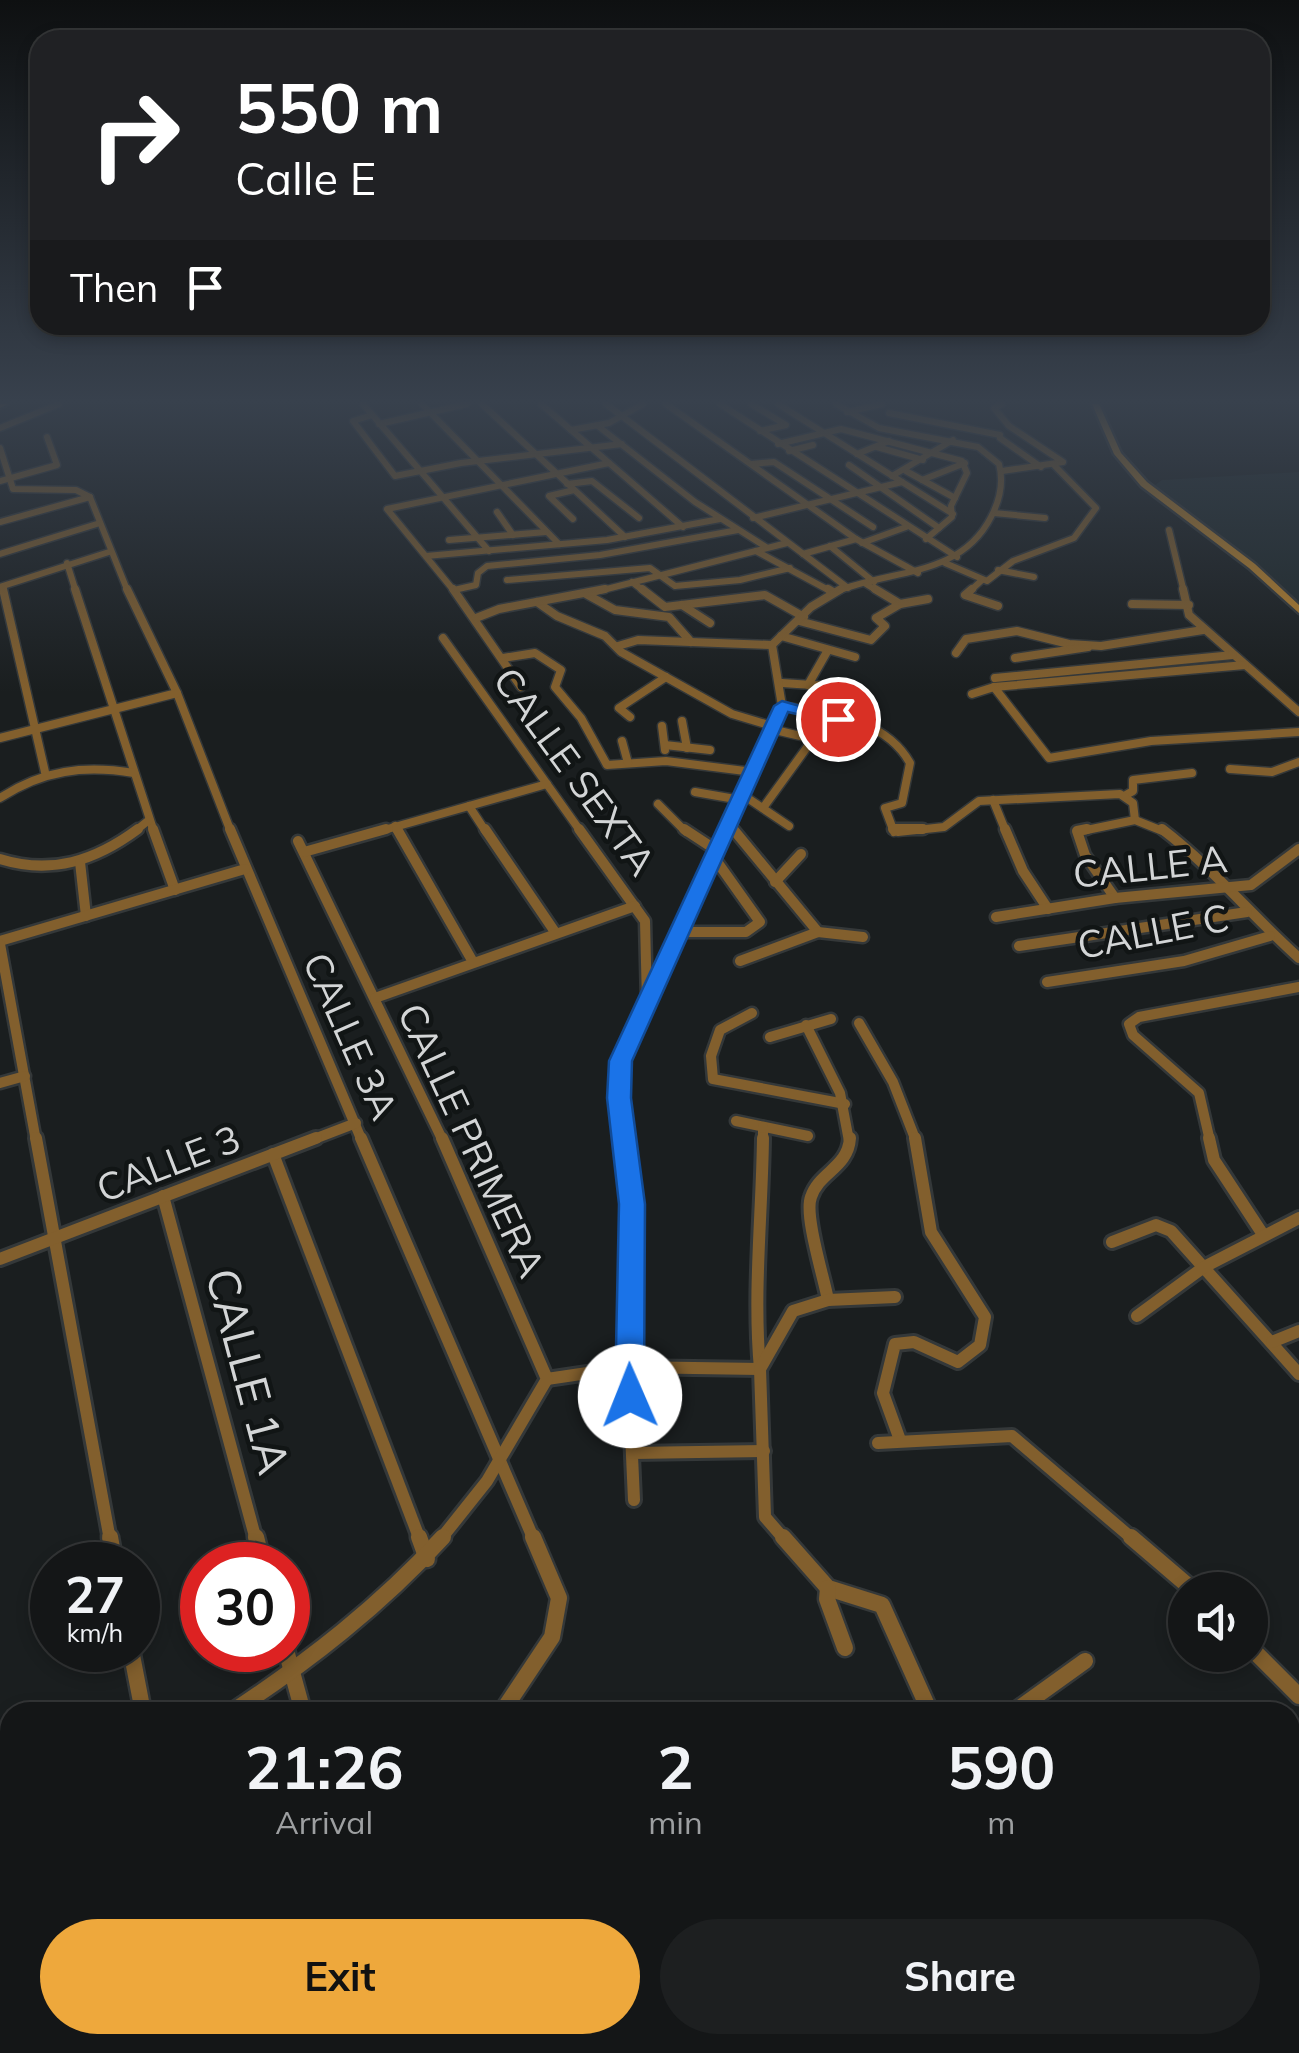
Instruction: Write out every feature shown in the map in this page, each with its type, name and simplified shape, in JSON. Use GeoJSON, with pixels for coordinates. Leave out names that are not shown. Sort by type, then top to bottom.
{"type":"FeatureCollection","features":[{"type":"Feature","properties":{"kind":"main road"},"geometry":{"type":"LineString","coordinates":[[1165,500],[1252,566],[1299,610]]}},
{"type":"Feature","properties":{"kind":"street"},"geometry":{"type":"LineString","coordinates":[[0,522],[83,500]]}},
{"type":"Feature","properties":{"kind":"street","name":"CALLE 3A"},"geometry":{"type":"LineString","coordinates":[[91,500],[109,552],[177,693],[245,869],[558,1598],[552,1636],[509,1702]]}},
{"type":"Feature","properties":{"kind":"street"},"geometry":{"type":"LineString","coordinates":[[427,500],[387,509],[476,618],[520,687]]}},
{"type":"Feature","properties":{"kind":"street"},"geometry":{"type":"LineString","coordinates":[[448,500],[483,538],[489,551]]}},
{"type":"Feature","properties":{"kind":"street"},"geometry":{"type":"LineString","coordinates":[[515,500],[559,544]]}},
{"type":"Feature","properties":{"kind":"street"},"geometry":{"type":"LineString","coordinates":[[553,500],[572,519]]}},
{"type":"Feature","properties":{"kind":"street"},"geometry":{"type":"LineString","coordinates":[[585,500],[626,537]]}},
{"type":"Feature","properties":{"kind":"street"},"geometry":{"type":"LineString","coordinates":[[616,500],[639,518]]}},
{"type":"Feature","properties":{"kind":"street"},"geometry":{"type":"LineString","coordinates":[[652,500],[683,527]]}},
{"type":"Feature","properties":{"kind":"street"},"geometry":{"type":"LineString","coordinates":[[695,500],[766,547]]}},
{"type":"Feature","properties":{"kind":"street"},"geometry":{"type":"LineString","coordinates":[[729,500],[848,588]]}},
{"type":"Feature","properties":{"kind":"street"},"geometry":{"type":"LineString","coordinates":[[800,500],[859,541],[918,573]]}},
{"type":"Feature","properties":{"kind":"street"},"geometry":{"type":"LineString","coordinates":[[753,518],[831,500],[873,527]]}},
{"type":"Feature","properties":{"kind":"street"},"geometry":{"type":"LineString","coordinates":[[864,500],[956,557]]}},
{"type":"Feature","properties":{"kind":"street"},"geometry":{"type":"LineString","coordinates":[[897,500],[939,528]]}},
{"type":"Feature","properties":{"kind":"street"},"geometry":{"type":"LineString","coordinates":[[930,500],[953,514]]}},
{"type":"Feature","properties":{"kind":"street"},"geometry":{"type":"LineString","coordinates":[[926,539],[953,514],[954,500]]}},
{"type":"Feature","properties":{"kind":"street"},"geometry":{"type":"LineString","coordinates":[[634,1500],[628,1367],[632,1204],[618,1076],[620,1061],[683,932],[714,853],[782,706],[782,683],[770,654],[776,641],[833,592],[918,573],[956,557],[974,544],[994,512],[996,500]]}},
{"type":"Feature","properties":{"kind":"street"},"geometry":{"type":"LineString","coordinates":[[945,563],[988,581],[998,570],[1074,538],[1093,518],[1096,508],[1090,500]]}},
{"type":"Feature","properties":{"kind":"street"},"geometry":{"type":"LineString","coordinates":[[497,512],[513,535]]}},
{"type":"Feature","properties":{"kind":"street"},"geometry":{"type":"LineString","coordinates":[[994,512],[1045,518]]}},
{"type":"Feature","properties":{"kind":"street"},"geometry":{"type":"LineString","coordinates":[[426,556],[626,537],[720,519]]}},
{"type":"Feature","properties":{"kind":"street"},"geometry":{"type":"LineString","coordinates":[[0,554],[100,523]]}},
{"type":"Feature","properties":{"kind":"street"},"geometry":{"type":"LineString","coordinates":[[802,554],[906,527]]}},
{"type":"Feature","properties":{"kind":"street"},"geometry":{"type":"LineString","coordinates":[[454,590],[476,584],[478,573],[488,566],[600,555],[738,530]]}},
{"type":"Feature","properties":{"kind":"street"},"geometry":{"type":"LineString","coordinates":[[1168,530],[1189,615],[1299,712]]}},
{"type":"Feature","properties":{"kind":"street"},"geometry":{"type":"LineString","coordinates":[[450,540],[546,532]]}},
{"type":"Feature","properties":{"kind":"street"},"geometry":{"type":"LineString","coordinates":[[476,618],[787,543]]}},
{"type":"Feature","properties":{"kind":"street"},"geometry":{"type":"LineString","coordinates":[[830,546],[900,604]]}},
{"type":"Feature","properties":{"kind":"street"},"geometry":{"type":"LineString","coordinates":[[756,551],[833,592]]}},
{"type":"Feature","properties":{"kind":"street"},"geometry":{"type":"LineString","coordinates":[[45,772],[38,728],[1,587],[109,552]]}},
{"type":"Feature","properties":{"kind":"street"},"geometry":{"type":"LineString","coordinates":[[68,563],[112,710],[174,890]]}},
{"type":"Feature","properties":{"kind":"street"},"geometry":{"type":"LineString","coordinates":[[507,580],[650,568],[676,586],[740,580],[790,568]]}},
{"type":"Feature","properties":{"kind":"street"},"geometry":{"type":"LineString","coordinates":[[998,570],[1034,577]]}},
{"type":"Feature","properties":{"kind":"street"},"geometry":{"type":"LineString","coordinates":[[982,580],[965,596],[998,606]]}},
{"type":"Feature","properties":{"kind":"street"},"geometry":{"type":"LineString","coordinates":[[632,582],[684,627],[691,642]]}},
{"type":"Feature","properties":{"kind":"street"},"geometry":{"type":"LineString","coordinates":[[586,594],[611,613],[663,610],[682,604],[765,595],[801,619],[871,640],[884,626],[876,618],[900,604],[928,600]]}},
{"type":"Feature","properties":{"kind":"street"},"geometry":{"type":"LineString","coordinates":[[538,602],[549,614],[618,646],[638,640],[776,641],[856,658]]}},
{"type":"Feature","properties":{"kind":"street"},"geometry":{"type":"LineString","coordinates":[[682,604],[710,623]]}},
{"type":"Feature","properties":{"kind":"street"},"geometry":{"type":"LineString","coordinates":[[1132,604],[1188,605]]}},
{"type":"Feature","properties":{"kind":"street"},"geometry":{"type":"LineString","coordinates":[[956,653],[966,639],[1000,630],[1030,630],[1090,646]]}},
{"type":"Feature","properties":{"kind":"street"},"geometry":{"type":"LineString","coordinates":[[1015,658],[1203,630]]}},
{"type":"Feature","properties":{"kind":"street","name":"CALLE SEXTA"},"geometry":{"type":"LineString","coordinates":[[443,638],[644,921],[647,1004]]}},
{"type":"Feature","properties":{"kind":"street"},"geometry":{"type":"LineString","coordinates":[[618,646],[620,652],[732,714],[813,739],[763,808]]}},
{"type":"Feature","properties":{"kind":"street"},"geometry":{"type":"LineString","coordinates":[[808,685],[828,650]]}},
{"type":"Feature","properties":{"kind":"street"},"geometry":{"type":"LineString","coordinates":[[503,658],[535,653],[561,670],[555,686],[581,718],[609,766],[666,761],[753,772]]}},
{"type":"Feature","properties":{"kind":"street"},"geometry":{"type":"LineString","coordinates":[[972,694],[994,682],[1234,655]]}},
{"type":"Feature","properties":{"kind":"street"},"geometry":{"type":"LineString","coordinates":[[994,682],[1245,666]]}},
{"type":"Feature","properties":{"kind":"street"},"geometry":{"type":"LineString","coordinates":[[630,717],[619,708],[666,677]]}},
{"type":"Feature","properties":{"kind":"street"},"geometry":{"type":"LineString","coordinates":[[994,682],[1051,759],[1150,741],[1299,732]]}},
{"type":"Feature","properties":{"kind":"street"},"geometry":{"type":"LineString","coordinates":[[782,683],[844,687]]}},
{"type":"Feature","properties":{"kind":"street"},"geometry":{"type":"LineString","coordinates":[[0,738],[177,693]]}},
{"type":"Feature","properties":{"kind":"street"},"geometry":{"type":"LineString","coordinates":[[782,706],[886,732],[901,747],[910,774],[902,803],[885,808],[892,830],[917,832],[944,827],[979,801],[1126,795],[1133,791],[1133,780],[1192,773]]}},
{"type":"Feature","properties":{"kind":"street"},"geometry":{"type":"LineString","coordinates":[[812,712],[865,708]]}},
{"type":"Feature","properties":{"kind":"street"},"geometry":{"type":"LineString","coordinates":[[682,721],[687,748]]}},
{"type":"Feature","properties":{"kind":"street"},"geometry":{"type":"LineString","coordinates":[[662,726],[666,761]]}},
{"type":"Feature","properties":{"kind":"street"},"geometry":{"type":"LineString","coordinates":[[622,741],[628,763]]}},
{"type":"Feature","properties":{"kind":"street"},"geometry":{"type":"LineString","coordinates":[[665,746],[710,750]]}},
{"type":"Feature","properties":{"kind":"street"},"geometry":{"type":"LineString","coordinates":[[1230,769],[1272,772],[1299,762]]}},
{"type":"Feature","properties":{"kind":"street"},"geometry":{"type":"LineString","coordinates":[[0,798],[45,772],[92,765],[134,772]]}},
{"type":"Feature","properties":{"kind":"street"},"geometry":{"type":"LineString","coordinates":[[473,962],[395,826],[548,784]]}},
{"type":"Feature","properties":{"kind":"street"},"geometry":{"type":"LineString","coordinates":[[694,792],[742,798],[789,826]]}},
{"type":"Feature","properties":{"kind":"street"},"geometry":{"type":"LineString","coordinates":[[1126,795],[1134,803],[1135,820]]}},
{"type":"Feature","properties":{"kind":"street"},"geometry":{"type":"LineString","coordinates":[[993,800],[1024,871],[1048,909]]}},
{"type":"Feature","properties":{"kind":"street"},"geometry":{"type":"LineString","coordinates":[[658,804],[714,853],[760,922],[746,932],[683,932]]}},
{"type":"Feature","properties":{"kind":"street"},"geometry":{"type":"LineString","coordinates":[[470,806],[555,932]]}},
{"type":"Feature","properties":{"kind":"street"},"geometry":{"type":"LineString","coordinates":[[0,859],[46,868],[80,862],[118,846],[150,820]]}},
{"type":"Feature","properties":{"kind":"street"},"geometry":{"type":"LineString","coordinates":[[1115,898],[1085,855],[1077,831],[1135,820],[1160,828],[1182,844],[1270,936],[1299,958]]}},
{"type":"Feature","properties":{"kind":"street"},"geometry":{"type":"LineString","coordinates":[[729,824],[818,932]]}},
{"type":"Feature","properties":{"kind":"street","name":"CALLE PRIMERA"},"geometry":{"type":"LineString","coordinates":[[395,826],[301,846],[444,1142],[547,1379]]}},
{"type":"Feature","properties":{"kind":"street","name":"CALLE A"},"geometry":{"type":"LineString","coordinates":[[996,917],[1115,898],[1251,885],[1299,849]]}},
{"type":"Feature","properties":{"kind":"street"},"geometry":{"type":"LineString","coordinates":[[775,882],[801,854]]}},
{"type":"Feature","properties":{"kind":"street"},"geometry":{"type":"LineString","coordinates":[[80,862],[86,916]]}},
{"type":"Feature","properties":{"kind":"street"},"geometry":{"type":"LineString","coordinates":[[111,1542],[0,943],[245,869]]}},
{"type":"Feature","properties":{"kind":"street"},"geometry":{"type":"LineString","coordinates":[[374,998],[635,906]]}},
{"type":"Feature","properties":{"kind":"street"},"geometry":{"type":"LineString","coordinates":[[1019,946],[1247,912]]}},
{"type":"Feature","properties":{"kind":"street"},"geometry":{"type":"LineString","coordinates":[[740,960],[818,932],[863,937]]}},
{"type":"Feature","properties":{"kind":"street","name":"CALLE C"},"geometry":{"type":"LineString","coordinates":[[1047,982],[1184,960],[1270,936]]}},
{"type":"Feature","properties":{"kind":"street"},"geometry":{"type":"LineString","coordinates":[[1262,1233],[1214,1160],[1199,1093],[1134,1035],[1129,1024],[1140,1017],[1299,988]]}},
{"type":"Feature","properties":{"kind":"street"},"geometry":{"type":"LineString","coordinates":[[752,1013],[720,1030],[711,1056],[713,1079],[846,1104]]}},
{"type":"Feature","properties":{"kind":"street"},"geometry":{"type":"LineString","coordinates":[[770,1037],[831,1019]]}},
{"type":"Feature","properties":{"kind":"street"},"geometry":{"type":"LineString","coordinates":[[859,1023],[892,1082],[915,1138],[931,1232],[985,1317],[980,1345],[958,1362],[914,1342],[894,1344],[882,1373],[883,1413],[900,1440]]}},
{"type":"Feature","properties":{"kind":"street"},"geometry":{"type":"LineString","coordinates":[[806,1026],[846,1104],[848,1150],[811,1192],[809,1204],[828,1300]]}},
{"type":"Feature","properties":{"kind":"street"},"geometry":{"type":"LineString","coordinates":[[0,1083],[25,1076]]}},
{"type":"Feature","properties":{"kind":"street"},"geometry":{"type":"LineString","coordinates":[[736,1121],[808,1136]]}},
{"type":"Feature","properties":{"kind":"street","name":"CALLE 3"},"geometry":{"type":"LineString","coordinates":[[0,1259],[356,1122]]}},
{"type":"Feature","properties":{"kind":"street"},"geometry":{"type":"LineString","coordinates":[[763,1126],[762,1279],[755,1316],[766,1517],[828,1588],[882,1605],[926,1702]]}},
{"type":"Feature","properties":{"kind":"street"},"geometry":{"type":"LineString","coordinates":[[273,1154],[427,1559]]}},
{"type":"Feature","properties":{"kind":"street","name":"CALLE 1A"},"geometry":{"type":"LineString","coordinates":[[163,1196],[257,1542]]}},
{"type":"Feature","properties":{"kind":"street"},"geometry":{"type":"LineString","coordinates":[[1137,1316],[1204,1266],[1262,1233],[1299,1218]]}},
{"type":"Feature","properties":{"kind":"street"},"geometry":{"type":"LineString","coordinates":[[1112,1242],[1164,1227],[1204,1266],[1299,1374]]}},
{"type":"Feature","properties":{"kind":"street"},"geometry":{"type":"LineString","coordinates":[[760,1368],[797,1307],[828,1300],[895,1297]]}},
{"type":"Feature","properties":{"kind":"street"},"geometry":{"type":"LineString","coordinates":[[1272,1342],[1299,1331]]}},
{"type":"Feature","properties":{"kind":"street"},"geometry":{"type":"LineString","coordinates":[[248,1702],[293,1674],[366,1618],[427,1559],[501,1462],[547,1379],[628,1367],[760,1368]]}},
{"type":"Feature","properties":{"kind":"street"},"geometry":{"type":"LineString","coordinates":[[878,1444],[1012,1436],[1172,1572]]}},
{"type":"Feature","properties":{"kind":"street"},"geometry":{"type":"LineString","coordinates":[[632,1452],[764,1451]]}},
{"type":"Feature","properties":{"kind":"street"},"geometry":{"type":"LineString","coordinates":[[828,1588],[826,1599],[845,1648]]}},
{"type":"Feature","properties":{"kind":"street"},"geometry":{"type":"LineString","coordinates":[[1028,1702],[1085,1660]]}},
{"type":"Feature","properties":{"kind":"street"},"geometry":{"type":"LineString","coordinates":[[1268,1665],[1299,1696]]}},
{"type":"Feature","properties":{"kind":"street"},"geometry":{"type":"LineString","coordinates":[[135,1672],[140,1702]]}},
{"type":"Feature","properties":{"kind":"street"},"geometry":{"type":"LineString","coordinates":[[293,1674],[301,1702]]}},
{"type":"Feature","properties":{"kind":"shaded area"},"geometry":{"type":"Polygon","coordinates":[[[1167,500],[1299,500],[1299,604],[1264,571],[1167,500]]]}},
{"type":"Feature","properties":{"kind":"route"},"geometry":{"type":"LineString","coordinates":[[630,1396],[632,1204],[619,1098],[620,1061],[683,932],[713,856],[782,706],[838,719]]}}]}
